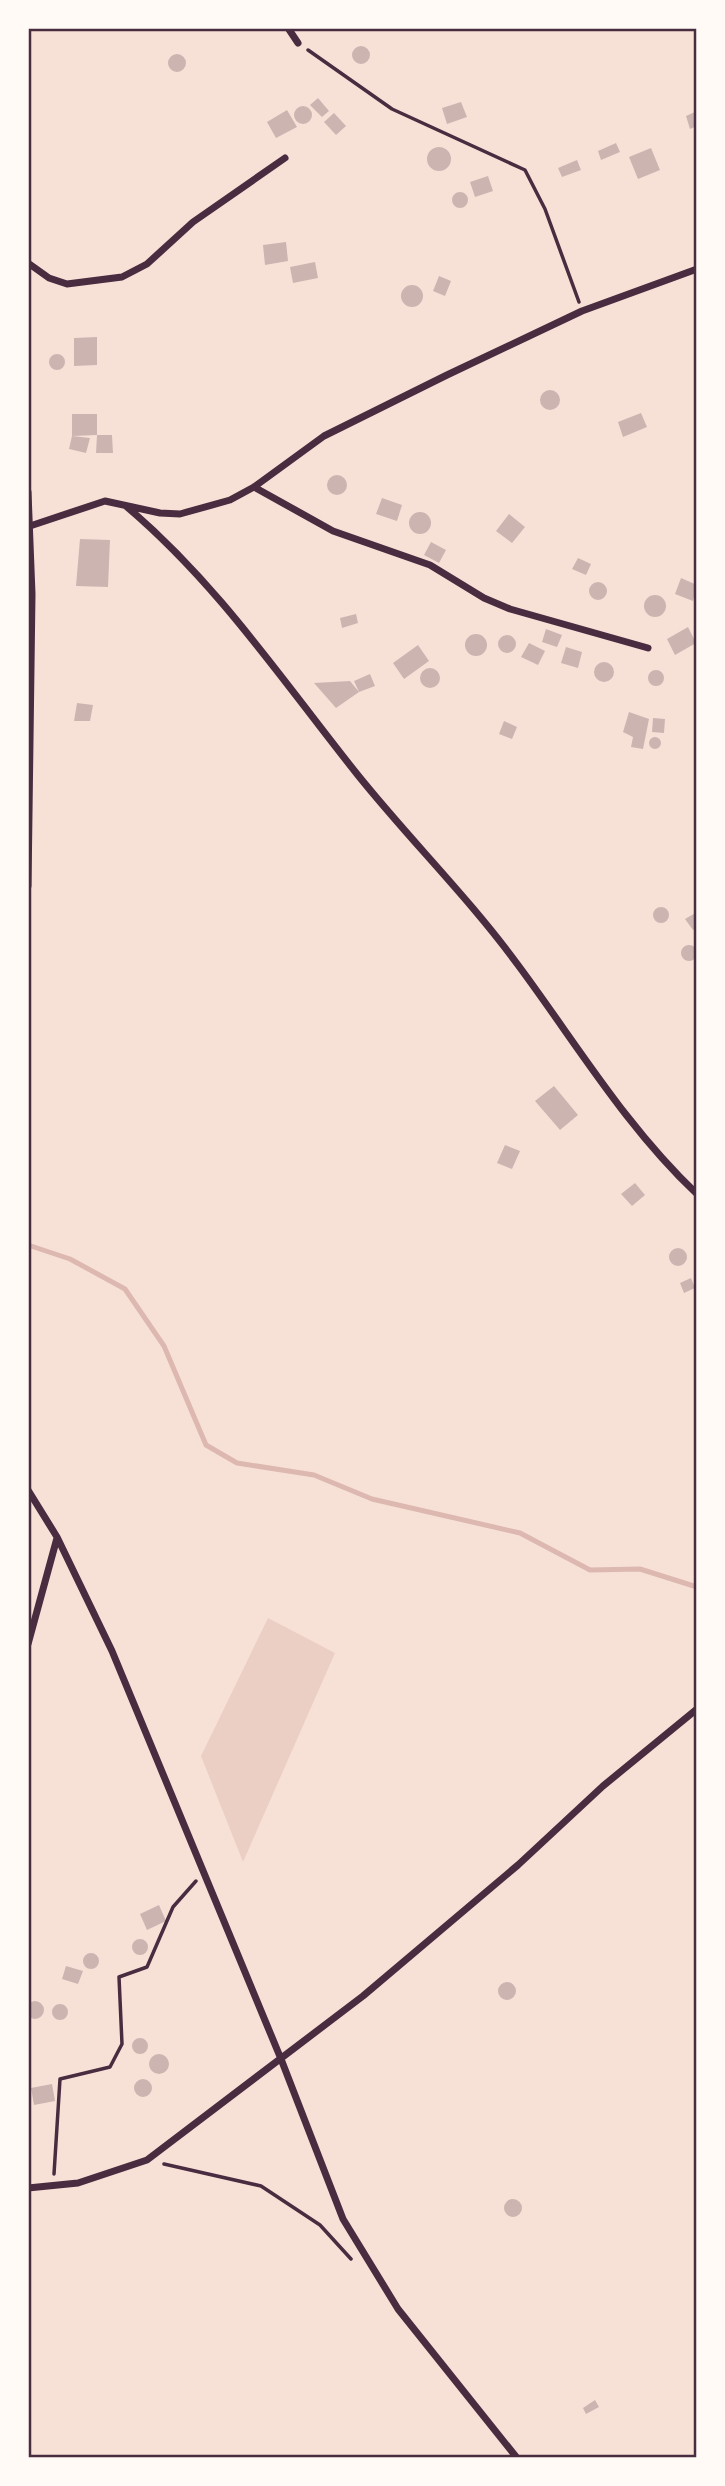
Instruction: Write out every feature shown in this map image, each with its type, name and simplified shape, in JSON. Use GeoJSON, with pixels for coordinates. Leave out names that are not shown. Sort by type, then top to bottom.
{"type":"FeatureCollection","features":[{"type":"Feature","properties":{"kind":"street"},"geometry":{"type":"LineString","coordinates":[[288,28],[298,43]]}},
{"type":"Feature","properties":{"kind":"street"},"geometry":{"type":"LineString","coordinates":[[28,263],[49,278],[67,284],[122,277],[146,264],[193,222],[285,158]]}},
{"type":"Feature","properties":{"kind":"street"},"geometry":{"type":"LineString","coordinates":[[30,526],[105,501],[180,514],[230,500],[254,487],[324,436],[582,311],[697,269]]}},
{"type":"Feature","properties":{"kind":"street"},"geometry":{"type":"LineString","coordinates":[[254,487],[333,531],[430,565],[497,604],[648,648]]}},
{"type":"Feature","properties":{"kind":"street"},"geometry":{"type":"LineString","coordinates":[[28,492],[31,722],[28,886]]}},
{"type":"Feature","properties":{"kind":"street"},"geometry":{"type":"LineString","coordinates":[[126,506],[170,544],[235,616],[396,822],[510,954],[660,1159],[697,1194]]}},
{"type":"Feature","properties":{"kind":"street"},"geometry":{"type":"LineString","coordinates":[[28,1490],[57,1537],[112,1651],[281,2059],[344,2219],[398,2309],[517,2458]]}},
{"type":"Feature","properties":{"kind":"street"},"geometry":{"type":"LineString","coordinates":[[28,1644],[57,1537]]}},
{"type":"Feature","properties":{"kind":"street"},"geometry":{"type":"LineString","coordinates":[[28,2188],[107,2175],[147,2160],[240,2086],[281,2059],[431,1939],[603,1786],[697,1709]]}},
{"type":"Feature","properties":{"kind":"path"},"geometry":{"type":"LineString","coordinates":[[298,43],[393,108],[525,170],[545,209],[582,311]]}},
{"type":"Feature","properties":{"kind":"path"},"geometry":{"type":"LineString","coordinates":[[53,2186],[60,2080],[110,2067],[122,2044],[119,1977],[147,1967],[173,1906],[204,1872]]}},
{"type":"Feature","properties":{"kind":"path"},"geometry":{"type":"LineString","coordinates":[[147,2160],[261,2186],[320,2225],[355,2263]]}},
{"type":"Feature","properties":{"kind":"shaded area"},"geometry":{"type":"Polygon","coordinates":[[[268,1618],[335,1653],[243,1862],[201,1756],[268,1618]]]}},
{"type":"Feature","properties":{"kind":"building"},"geometry":{"type":"Polygon","coordinates":[[[361,46],[367,49],[370,55],[367,61],[361,64],[355,61],[352,55],[355,49],[361,46]]]}},
{"type":"Feature","properties":{"kind":"building"},"geometry":{"type":"Polygon","coordinates":[[[177,54],[183,57],[186,63],[183,69],[177,72],[171,69],[168,63],[171,57],[177,54]]]}},
{"type":"Feature","properties":{"kind":"building"},"geometry":{"type":"Polygon","coordinates":[[[318,98],[329,111],[322,117],[310,105],[318,98]]]}},
{"type":"Feature","properties":{"kind":"building"},"geometry":{"type":"Polygon","coordinates":[[[461,102],[467,117],[447,124],[442,108],[461,102]]]}},
{"type":"Feature","properties":{"kind":"building"},"geometry":{"type":"Polygon","coordinates":[[[303,106],[309,109],[312,115],[309,121],[303,124],[297,121],[294,115],[297,109],[303,106]]]}},
{"type":"Feature","properties":{"kind":"building"},"geometry":{"type":"Polygon","coordinates":[[[287,110],[297,127],[276,138],[267,122],[287,110]]]}},
{"type":"Feature","properties":{"kind":"building"},"geometry":{"type":"Polygon","coordinates":[[[697,111],[697,126],[690,129],[686,116],[697,111]]]}},
{"type":"Feature","properties":{"kind":"building"},"geometry":{"type":"Polygon","coordinates":[[[334,113],[346,126],[336,135],[324,122],[334,113]]]}},
{"type":"Feature","properties":{"kind":"building"},"geometry":{"type":"Polygon","coordinates":[[[616,143],[620,152],[601,160],[598,151],[616,143]]]}},
{"type":"Feature","properties":{"kind":"building"},"geometry":{"type":"Polygon","coordinates":[[[439,147],[448,150],[451,159],[448,168],[439,171],[430,168],[427,159],[430,150],[439,147]]]}},
{"type":"Feature","properties":{"kind":"building"},"geometry":{"type":"Polygon","coordinates":[[[651,148],[660,170],[638,179],[629,157],[651,148]]]}},
{"type":"Feature","properties":{"kind":"building"},"geometry":{"type":"Polygon","coordinates":[[[577,160],[581,170],[562,177],[558,168],[577,160]]]}},
{"type":"Feature","properties":{"kind":"building"},"geometry":{"type":"Polygon","coordinates":[[[488,176],[493,191],[475,197],[470,182],[488,176]]]}},
{"type":"Feature","properties":{"kind":"building"},"geometry":{"type":"Polygon","coordinates":[[[460,192],[468,200],[460,208],[452,200],[460,192]]]}},
{"type":"Feature","properties":{"kind":"building"},"geometry":{"type":"Polygon","coordinates":[[[286,242],[288,261],[265,265],[263,245],[286,242]]]}},
{"type":"Feature","properties":{"kind":"building"},"geometry":{"type":"Polygon","coordinates":[[[315,262],[318,278],[293,283],[290,267],[315,262]]]}},
{"type":"Feature","properties":{"kind":"building"},"geometry":{"type":"Polygon","coordinates":[[[439,276],[451,281],[445,296],[433,291],[439,276]]]}},
{"type":"Feature","properties":{"kind":"building"},"geometry":{"type":"Polygon","coordinates":[[[412,285],[420,288],[423,296],[420,304],[412,307],[404,304],[401,296],[404,288],[412,285]]]}},
{"type":"Feature","properties":{"kind":"building"},"geometry":{"type":"Polygon","coordinates":[[[97,337],[97,365],[74,366],[74,338],[97,337]]]}},
{"type":"Feature","properties":{"kind":"building"},"geometry":{"type":"Polygon","coordinates":[[[57,354],[63,356],[63,368],[57,370],[51,368],[49,362],[51,356],[57,354]]]}},
{"type":"Feature","properties":{"kind":"building"},"geometry":{"type":"Polygon","coordinates":[[[550,390],[557,393],[560,400],[557,407],[550,410],[543,407],[540,400],[543,393],[550,390]]]}},
{"type":"Feature","properties":{"kind":"building"},"geometry":{"type":"Polygon","coordinates":[[[641,413],[647,427],[623,437],[618,422],[641,413]]]}},
{"type":"Feature","properties":{"kind":"building"},"geometry":{"type":"Polygon","coordinates":[[[72,414],[97,414],[97,435],[72,436],[72,414]]]}},
{"type":"Feature","properties":{"kind":"building"},"geometry":{"type":"Polygon","coordinates":[[[97,435],[112,435],[113,453],[96,453],[97,435]]]}},
{"type":"Feature","properties":{"kind":"building"},"geometry":{"type":"Polygon","coordinates":[[[72,436],[90,438],[86,453],[69,449],[72,436]]]}},
{"type":"Feature","properties":{"kind":"building"},"geometry":{"type":"Polygon","coordinates":[[[333,475],[341,475],[347,485],[341,495],[333,495],[327,489],[327,481],[333,475]]]}},
{"type":"Feature","properties":{"kind":"building"},"geometry":{"type":"Polygon","coordinates":[[[382,498],[402,505],[397,521],[376,514],[382,498]]]}},
{"type":"Feature","properties":{"kind":"building"},"geometry":{"type":"Polygon","coordinates":[[[420,512],[428,515],[431,523],[428,531],[420,534],[412,531],[409,523],[412,515],[420,512]]]}},
{"type":"Feature","properties":{"kind":"building"},"geometry":{"type":"Polygon","coordinates":[[[509,514],[525,527],[512,543],[496,531],[509,514]]]}},
{"type":"Feature","properties":{"kind":"building"},"geometry":{"type":"Polygon","coordinates":[[[80,539],[110,540],[108,587],[76,586],[80,539]]]}},
{"type":"Feature","properties":{"kind":"building"},"geometry":{"type":"Polygon","coordinates":[[[431,542],[446,550],[439,563],[424,555],[431,542]]]}},
{"type":"Feature","properties":{"kind":"building"},"geometry":{"type":"Polygon","coordinates":[[[578,558],[591,564],[586,575],[572,569],[578,558]]]}},
{"type":"Feature","properties":{"kind":"building"},"geometry":{"type":"Polygon","coordinates":[[[681,578],[697,585],[693,601],[675,594],[681,578]]]}},
{"type":"Feature","properties":{"kind":"building"},"geometry":{"type":"Polygon","coordinates":[[[598,582],[606,587],[607,591],[602,599],[598,600],[590,595],[589,591],[594,583],[598,582]]]}},
{"type":"Feature","properties":{"kind":"building"},"geometry":{"type":"Polygon","coordinates":[[[655,595],[665,602],[666,606],[659,616],[655,617],[645,610],[644,606],[651,596],[655,595]]]}},
{"type":"Feature","properties":{"kind":"building"},"geometry":{"type":"Polygon","coordinates":[[[356,614],[358,623],[342,628],[340,618],[356,614]]]}},
{"type":"Feature","properties":{"kind":"building"},"geometry":{"type":"Polygon","coordinates":[[[688,627],[696,643],[675,655],[667,639],[688,627]]]}},
{"type":"Feature","properties":{"kind":"building"},"geometry":{"type":"Polygon","coordinates":[[[546,629],[562,635],[557,647],[542,642],[546,629]]]}},
{"type":"Feature","properties":{"kind":"building"},"geometry":{"type":"Polygon","coordinates":[[[476,634],[484,637],[487,645],[484,653],[476,656],[468,653],[465,645],[468,637],[476,634]]]}},
{"type":"Feature","properties":{"kind":"building"},"geometry":{"type":"Polygon","coordinates":[[[507,635],[513,638],[516,644],[513,650],[507,653],[501,650],[498,644],[501,638],[507,635]]]}},
{"type":"Feature","properties":{"kind":"building"},"geometry":{"type":"Polygon","coordinates":[[[529,643],[545,651],[538,665],[521,657],[529,643]]]}},
{"type":"Feature","properties":{"kind":"building"},"geometry":{"type":"Polygon","coordinates":[[[418,645],[429,661],[404,679],[393,663],[418,645]]]}},
{"type":"Feature","properties":{"kind":"building"},"geometry":{"type":"Polygon","coordinates":[[[566,647],[582,652],[578,668],[561,663],[566,647]]]}},
{"type":"Feature","properties":{"kind":"building"},"geometry":{"type":"Polygon","coordinates":[[[604,662],[611,665],[614,672],[611,679],[604,682],[597,679],[594,672],[597,665],[604,662]]]}},
{"type":"Feature","properties":{"kind":"building"},"geometry":{"type":"Polygon","coordinates":[[[430,668],[437,671],[440,678],[437,685],[430,688],[423,685],[420,678],[423,671],[430,668]]]}},
{"type":"Feature","properties":{"kind":"building"},"geometry":{"type":"Polygon","coordinates":[[[653,670],[659,670],[664,678],[662,684],[653,686],[648,681],[648,675],[653,670]]]}},
{"type":"Feature","properties":{"kind":"building"},"geometry":{"type":"Polygon","coordinates":[[[370,674],[375,686],[359,692],[354,681],[370,674]]]}},
{"type":"Feature","properties":{"kind":"building"},"geometry":{"type":"Polygon","coordinates":[[[350,681],[359,692],[336,708],[314,683],[350,681]]]}},
{"type":"Feature","properties":{"kind":"building"},"geometry":{"type":"Polygon","coordinates":[[[77,703],[93,705],[90,721],[74,721],[77,703]]]}},
{"type":"Feature","properties":{"kind":"building"},"geometry":{"type":"Polygon","coordinates":[[[629,712],[649,719],[643,749],[631,747],[633,737],[623,732],[629,712]]]}},
{"type":"Feature","properties":{"kind":"building"},"geometry":{"type":"Polygon","coordinates":[[[653,718],[665,719],[664,733],[652,732],[653,718]]]}},
{"type":"Feature","properties":{"kind":"building"},"geometry":{"type":"Polygon","coordinates":[[[504,721],[517,727],[512,739],[499,734],[504,721]]]}},
{"type":"Feature","properties":{"kind":"building"},"geometry":{"type":"Polygon","coordinates":[[[650,738],[660,738],[660,748],[650,748],[650,738]]]}},
{"type":"Feature","properties":{"kind":"building"},"geometry":{"type":"Polygon","coordinates":[[[661,907],[669,915],[661,923],[653,915],[661,907]]]}},
{"type":"Feature","properties":{"kind":"building"},"geometry":{"type":"Polygon","coordinates":[[[697,912],[697,928],[693,930],[685,919],[697,912]]]}},
{"type":"Feature","properties":{"kind":"building"},"geometry":{"type":"Polygon","coordinates":[[[686,945],[692,945],[697,953],[695,959],[686,961],[681,956],[681,950],[686,945]]]}},
{"type":"Feature","properties":{"kind":"building"},"geometry":{"type":"Polygon","coordinates":[[[554,1086],[578,1115],[560,1130],[535,1101],[554,1086]]]}},
{"type":"Feature","properties":{"kind":"building"},"geometry":{"type":"Polygon","coordinates":[[[505,1145],[520,1151],[512,1169],[497,1163],[505,1145]]]}},
{"type":"Feature","properties":{"kind":"building"},"geometry":{"type":"Polygon","coordinates":[[[635,1183],[645,1195],[632,1206],[621,1194],[635,1183]]]}},
{"type":"Feature","properties":{"kind":"building"},"geometry":{"type":"Polygon","coordinates":[[[678,1248],[684,1251],[687,1257],[684,1263],[678,1266],[672,1263],[669,1257],[672,1251],[678,1248]]]}},
{"type":"Feature","properties":{"kind":"building"},"geometry":{"type":"Polygon","coordinates":[[[691,1278],[695,1288],[684,1293],[680,1283],[691,1278]]]}},
{"type":"Feature","properties":{"kind":"building"},"geometry":{"type":"Polygon","coordinates":[[[159,1905],[166,1921],[147,1930],[140,1914],[159,1905]]]}},
{"type":"Feature","properties":{"kind":"building"},"geometry":{"type":"Polygon","coordinates":[[[137,1939],[143,1939],[148,1947],[146,1953],[137,1955],[132,1950],[132,1944],[137,1939]]]}},
{"type":"Feature","properties":{"kind":"building"},"geometry":{"type":"Polygon","coordinates":[[[91,1953],[97,1955],[97,1967],[91,1969],[85,1967],[83,1961],[85,1955],[91,1953]]]}},
{"type":"Feature","properties":{"kind":"building"},"geometry":{"type":"Polygon","coordinates":[[[66,1966],[83,1971],[78,1984],[62,1979],[66,1966]]]}},
{"type":"Feature","properties":{"kind":"building"},"geometry":{"type":"Polygon","coordinates":[[[503,1982],[511,1982],[516,1991],[514,1998],[503,2000],[498,1995],[498,1987],[503,1982]]]}},
{"type":"Feature","properties":{"kind":"building"},"geometry":{"type":"Polygon","coordinates":[[[35,2001],[41,2004],[44,2010],[41,2016],[35,2019],[29,2016],[26,2010],[29,2004],[35,2001]]]}},
{"type":"Feature","properties":{"kind":"building"},"geometry":{"type":"Polygon","coordinates":[[[60,2004],[68,2012],[60,2020],[52,2012],[60,2004]]]}},
{"type":"Feature","properties":{"kind":"building"},"geometry":{"type":"Polygon","coordinates":[[[137,2038],[143,2038],[148,2046],[146,2052],[137,2054],[132,2049],[132,2043],[137,2038]]]}},
{"type":"Feature","properties":{"kind":"building"},"geometry":{"type":"Polygon","coordinates":[[[159,2054],[166,2057],[169,2064],[166,2071],[159,2074],[152,2071],[149,2064],[152,2057],[159,2054]]]}},
{"type":"Feature","properties":{"kind":"building"},"geometry":{"type":"Polygon","coordinates":[[[143,2079],[149,2082],[152,2088],[149,2094],[143,2097],[137,2094],[134,2088],[137,2082],[143,2079]]]}},
{"type":"Feature","properties":{"kind":"building"},"geometry":{"type":"Polygon","coordinates":[[[52,2084],[55,2101],[34,2105],[31,2088],[52,2084]]]}},
{"type":"Feature","properties":{"kind":"building"},"geometry":{"type":"Polygon","coordinates":[[[513,2199],[519,2202],[522,2208],[519,2214],[513,2217],[507,2214],[504,2208],[507,2202],[513,2199]]]}},
{"type":"Feature","properties":{"kind":"building"},"geometry":{"type":"Polygon","coordinates":[[[595,2400],[599,2407],[586,2414],[583,2408],[595,2400]]]}},
{"type":"Feature","properties":{"kind":"waterway"},"geometry":{"type":"LineString","coordinates":[[28,1245],[70,1259],[125,1289],[164,1346],[206,1445],[237,1463],[314,1475],[372,1499],[520,1533],[590,1570],[640,1569],[697,1587]]}}]}
